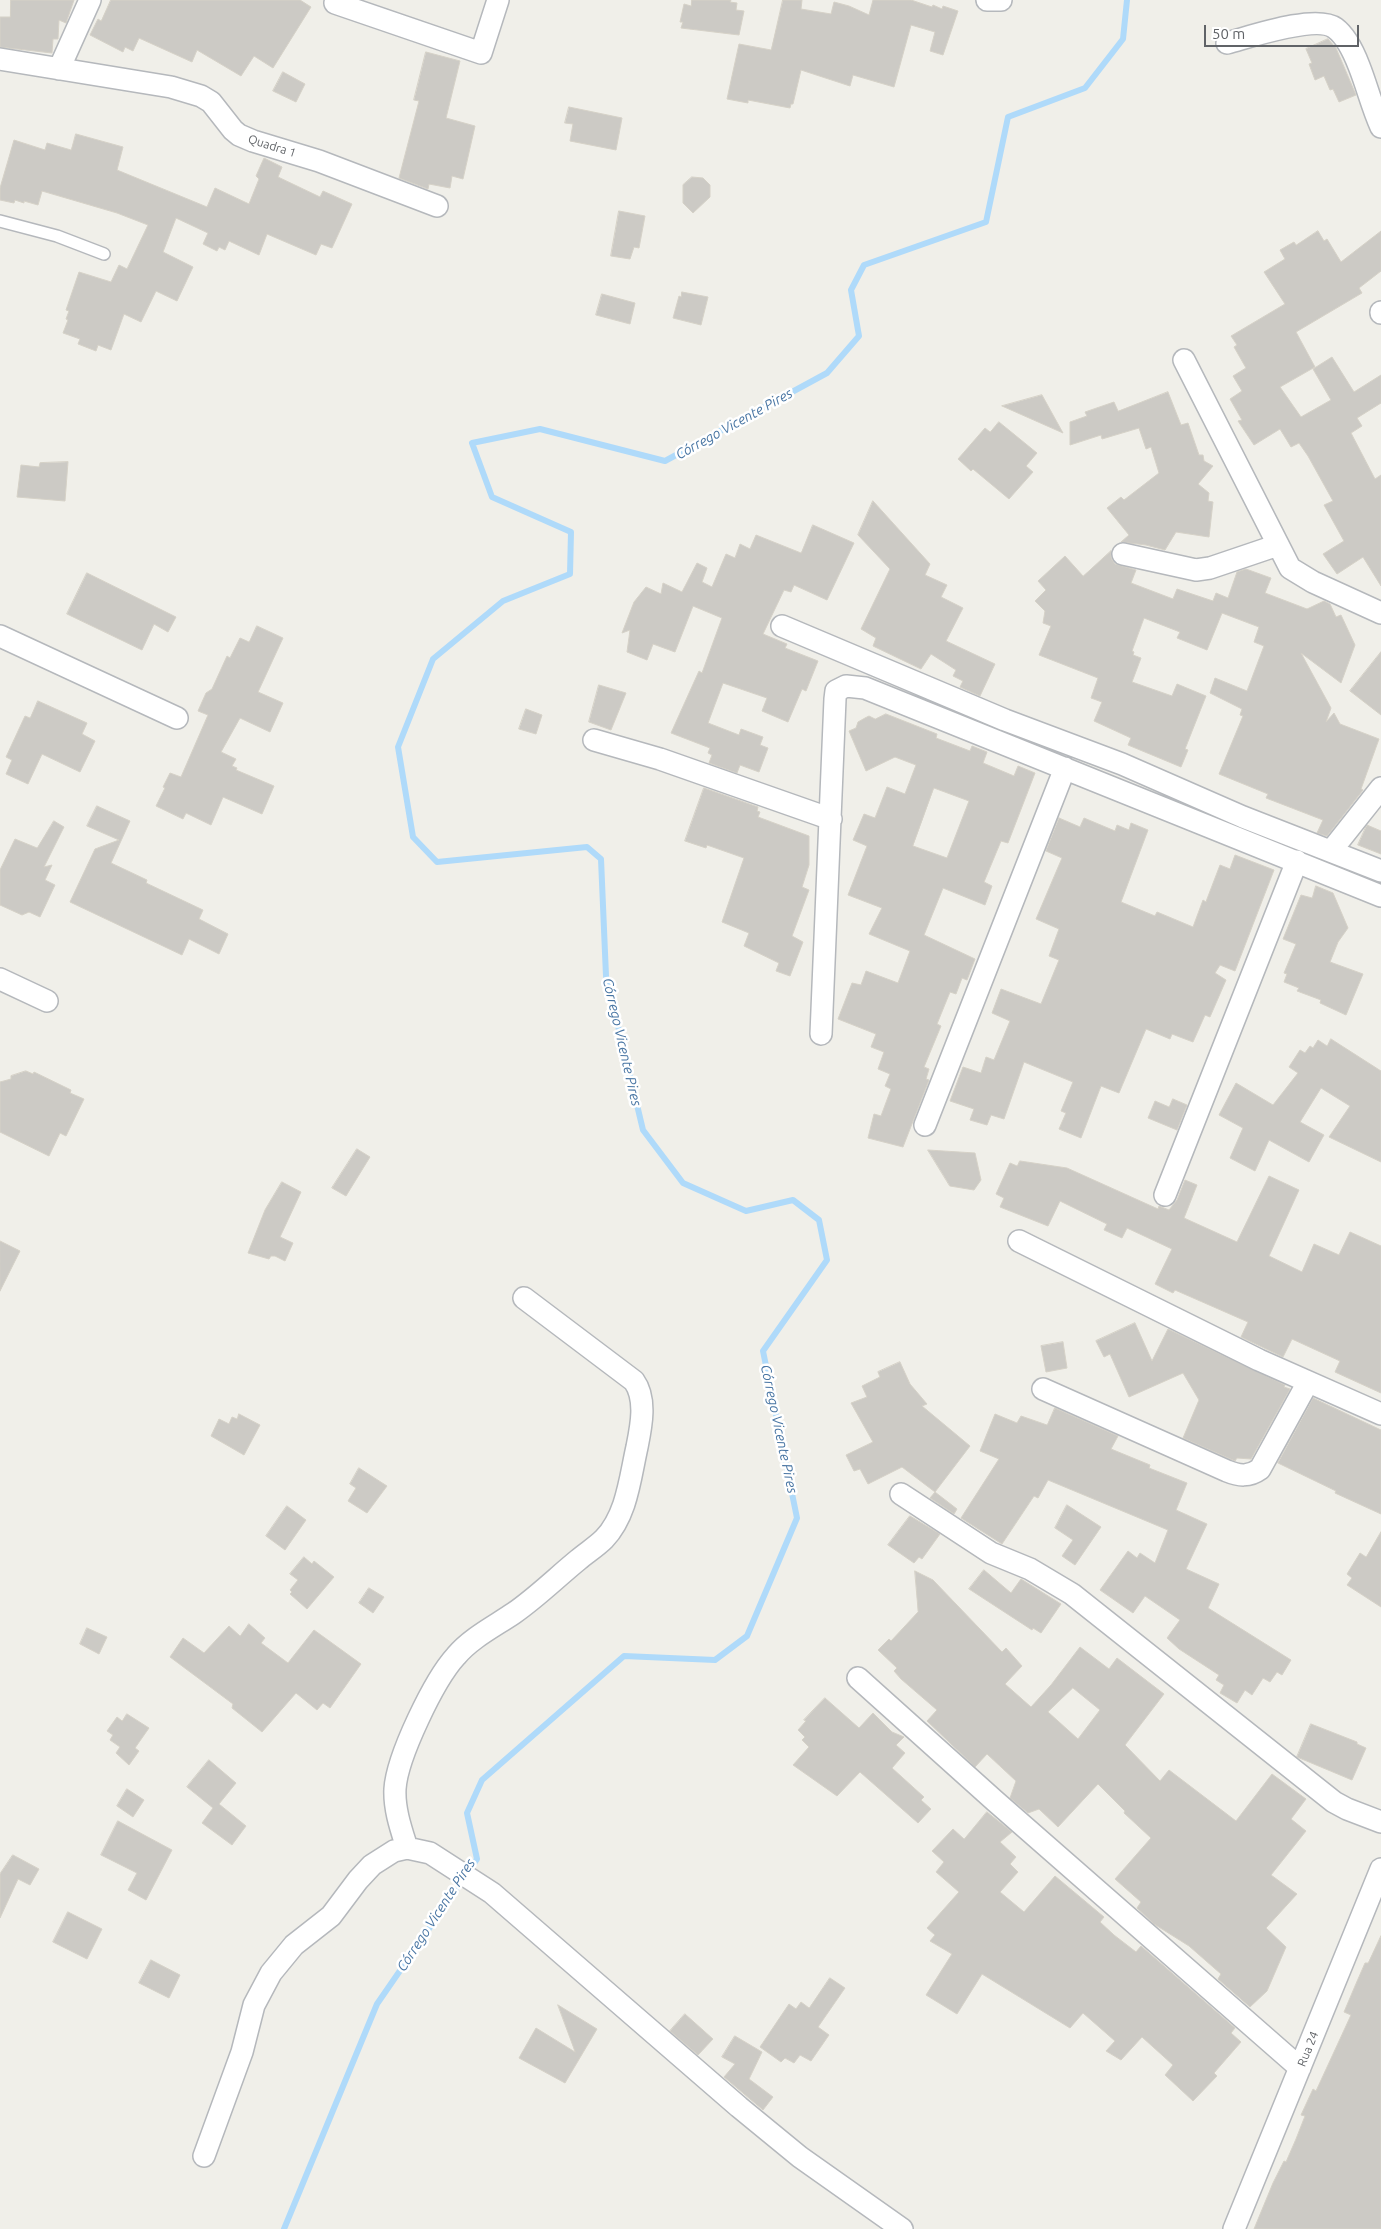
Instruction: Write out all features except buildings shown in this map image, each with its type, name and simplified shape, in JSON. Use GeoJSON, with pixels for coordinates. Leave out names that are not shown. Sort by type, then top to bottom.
{"type":"FeatureCollection","features":[{"type":"Feature","properties":{"kind":"street"},"geometry":{"type":"LineString","coordinates":[[59,69],[90,0]]}},
{"type":"Feature","properties":{"kind":"street"},"geometry":{"type":"LineString","coordinates":[[335,3],[481,53],[498,0]]}},
{"type":"Feature","properties":{"kind":"street"},"geometry":{"type":"LineString","coordinates":[[987,0],[1001,0]]}},
{"type":"Feature","properties":{"kind":"street"},"geometry":{"type":"LineString","coordinates":[[1227,43],[1304,24],[1322,23],[1334,26],[1345,37],[1358,64],[1381,127]]}},
{"type":"Feature","properties":{"kind":"street","name":"Quadra 1"},"geometry":{"type":"LineString","coordinates":[[0,59],[171,87],[201,96],[211,102],[239,135],[320,162],[437,206]]}},
{"type":"Feature","properties":{"kind":"street"},"geometry":{"type":"LineString","coordinates":[[1184,360],[1290,568],[1299,575],[1381,613]]}},
{"type":"Feature","properties":{"kind":"street"},"geometry":{"type":"LineString","coordinates":[[1123,554],[1196,570],[1210,568],[1278,545]]}},
{"type":"Feature","properties":{"kind":"street"},"geometry":{"type":"LineString","coordinates":[[782,626],[1005,720],[1122,764],[1243,816],[1381,871]]}},
{"type":"Feature","properties":{"kind":"street"},"geometry":{"type":"LineString","coordinates":[[0,636],[177,718]]}},
{"type":"Feature","properties":{"kind":"street"},"geometry":{"type":"LineString","coordinates":[[821,1034],[831,819],[834,699],[836,691],[846,686],[865,688],[1381,896]]}},
{"type":"Feature","properties":{"kind":"street"},"geometry":{"type":"LineString","coordinates":[[594,740],[660,759],[831,819]]}},
{"type":"Feature","properties":{"kind":"street"},"geometry":{"type":"LineString","coordinates":[[925,1125],[1065,768]]}},
{"type":"Feature","properties":{"kind":"street"},"geometry":{"type":"LineString","coordinates":[[1331,851],[1381,788]]}},
{"type":"Feature","properties":{"kind":"street"},"geometry":{"type":"LineString","coordinates":[[1166,1195],[1297,861]]}},
{"type":"Feature","properties":{"kind":"street"},"geometry":{"type":"LineString","coordinates":[[0,979],[47,1001]]}},
{"type":"Feature","properties":{"kind":"street"},"geometry":{"type":"LineString","coordinates":[[1020,1241],[1308,1382],[1381,1414]]}},
{"type":"Feature","properties":{"kind":"street"},"geometry":{"type":"LineString","coordinates":[[407,1848],[396,1810],[395,1789],[408,1742],[444,1673],[456,1655],[466,1646],[529,1602],[605,1538],[618,1520],[626,1500],[640,1431],[642,1408],[638,1388],[634,1381],[524,1298]]}},
{"type":"Feature","properties":{"kind":"street"},"geometry":{"type":"LineString","coordinates":[[1043,1389],[1227,1471],[1240,1475],[1249,1475],[1260,1469],[1308,1382]]}},
{"type":"Feature","properties":{"kind":"street"},"geometry":{"type":"LineString","coordinates":[[901,1494],[991,1554],[1030,1569],[1072,1594],[1334,1802],[1347,1810],[1381,1822]]}},
{"type":"Feature","properties":{"kind":"street"},"geometry":{"type":"LineString","coordinates":[[858,1678],[995,1801],[1300,2068]]}},
{"type":"Feature","properties":{"kind":"street"},"geometry":{"type":"LineString","coordinates":[[204,2156],[242,2052],[254,2004],[271,1973],[294,1945],[331,1916],[372,1864],[394,1851],[407,1848],[430,1853],[509,1907],[738,2107],[800,2157],[902,2229]]}},
{"type":"Feature","properties":{"kind":"street","name":"Rua 24"},"geometry":{"type":"LineString","coordinates":[[1234,2229],[1381,1869]]}},
{"type":"Feature","properties":{"kind":"lane"},"geometry":{"type":"LineString","coordinates":[[0,221],[57,236],[104,254]]}},
{"type":"Feature","properties":{"kind":"waterway","name":"Córrego Vicente Pires"},"geometry":{"type":"LineString","coordinates":[[284,2229],[377,2004],[477,1859],[467,1813],[482,1780],[624,1656],[715,1660],[747,1636],[797,1518],[763,1351],[827,1260],[819,1220],[793,1200],[746,1211],[683,1183],[643,1130],[606,976],[601,859],[587,847],[437,862],[413,837],[398,747],[433,659],[503,601],[570,574],[571,532],[492,497],[472,443],[540,429],[665,461],[827,373],[859,336],[851,290],[864,265],[986,222],[1008,117],[1085,88],[1123,39],[1127,0]]}}]}
